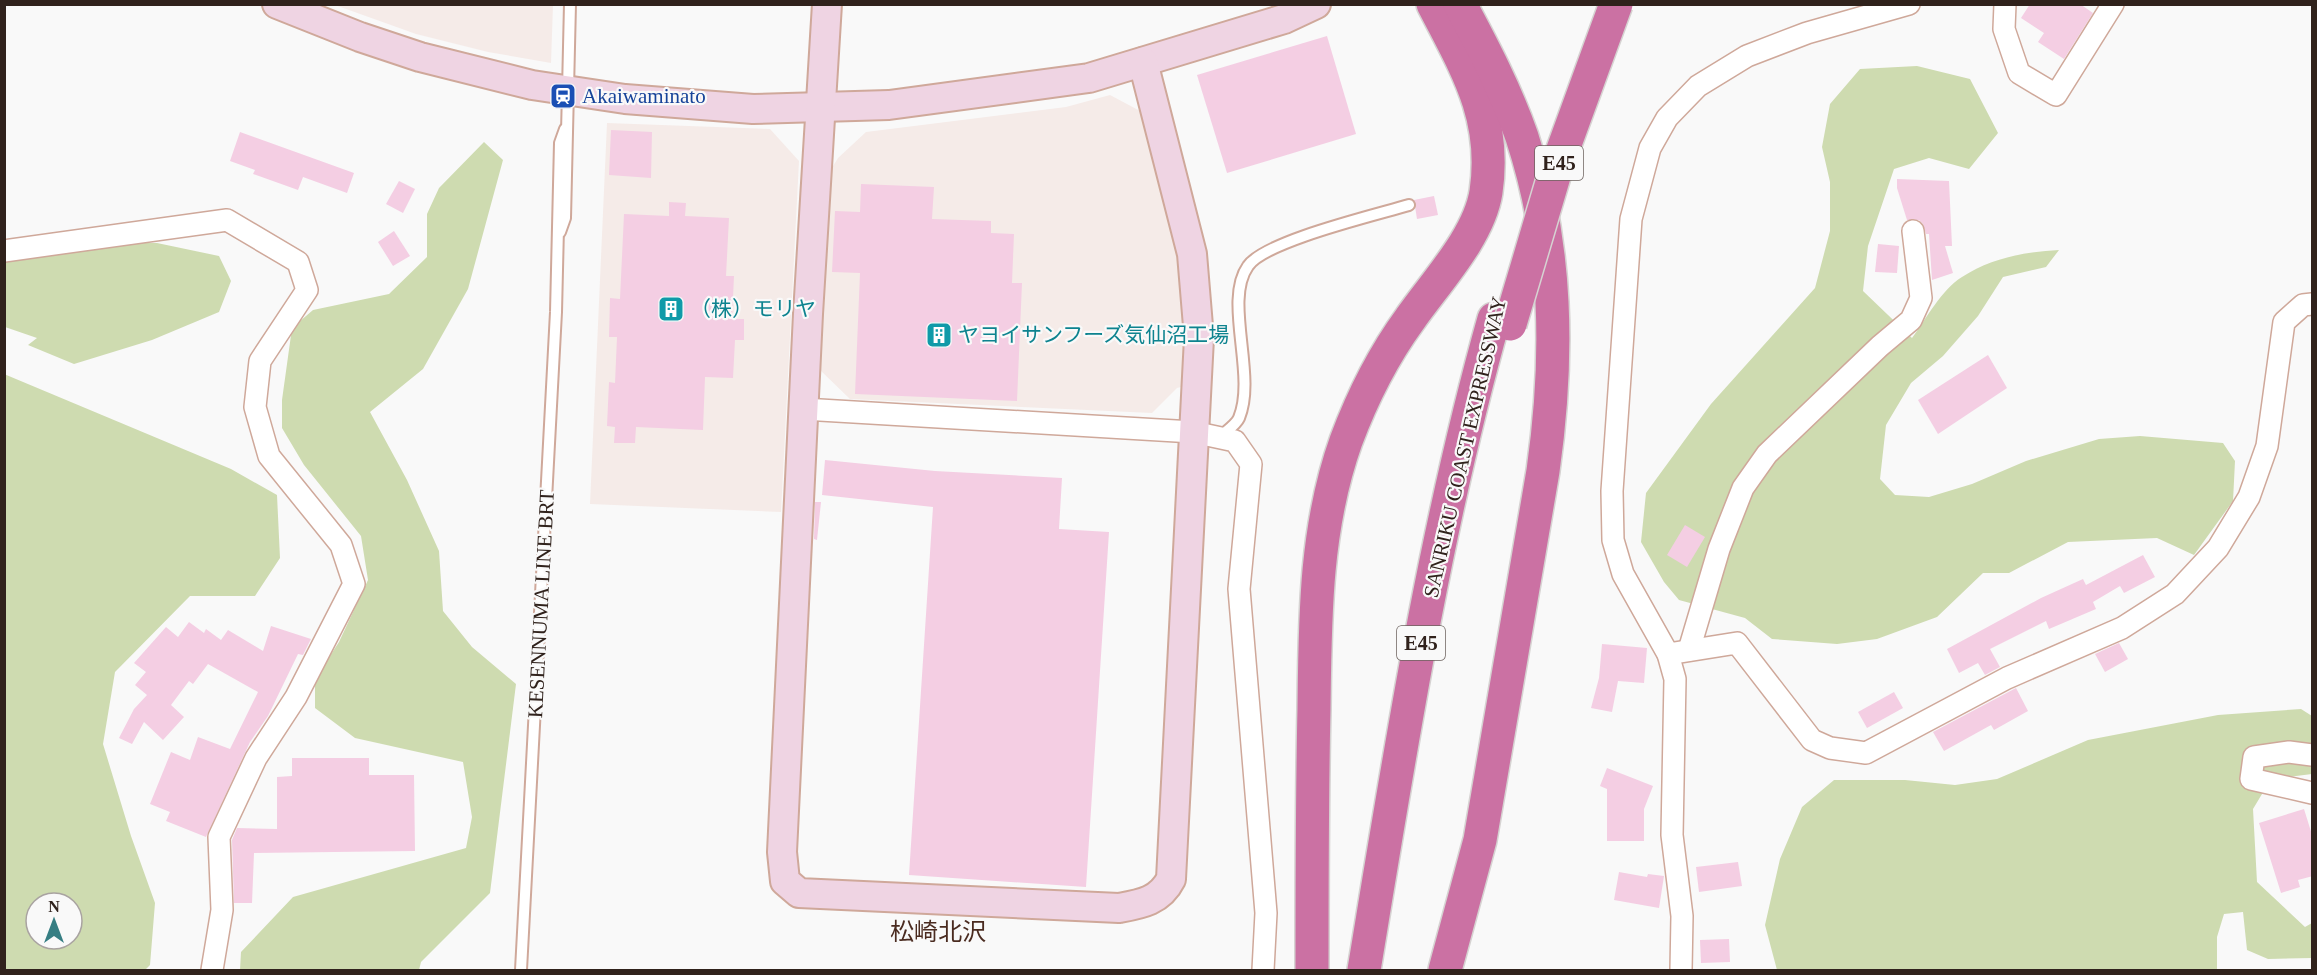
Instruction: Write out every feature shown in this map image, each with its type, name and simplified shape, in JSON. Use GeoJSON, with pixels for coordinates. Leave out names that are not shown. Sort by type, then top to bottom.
{"type":"FeatureCollection","features":[{"type":"Feature","properties":{"kind":"highway"},"geometry":{"type":"LineString","coordinates":[[1312,970],[1315,592],[1331,494],[1346,442],[1372,381],[1408,321],[1470,234],[1485,195],[1488,152],[1482,114],[1473,80],[1433,4]]}},
{"type":"Feature","properties":{"kind":"highway"},"geometry":{"type":"LineString","coordinates":[[1445,970],[1480,840],[1543,471],[1551,414],[1555,359],[1549,256],[1543,218],[1522,137],[1493,67],[1460,4]]}},
{"type":"Feature","properties":{"kind":"highway","name":"SANRIKU COAST EXPRESSWAY"},"geometry":{"type":"LineString","coordinates":[[1385,970],[1449,599],[1526,206],[1597,4]]}},
{"type":"Feature","properties":{"kind":"highway","name":"SANRIKU COAST EXPRESSWAY"},"geometry":{"type":"LineString","coordinates":[[1364,970],[1430,596],[1466,426],[1616,4]]}},
{"type":"Feature","properties":{"kind":"street"},"geometry":{"type":"LineString","coordinates":[[277,4],[360,37],[420,57],[566,92],[691,105],[819,109],[889,105],[1089,78],[1284,19],[1316,4]]}},
{"type":"Feature","properties":{"kind":"street"},"geometry":{"type":"LineString","coordinates":[[827,4],[819,109],[782,852],[785,881],[799,892],[1119,908],[1147,903],[1166,890],[1171,879],[1206,435],[1192,254],[1143,62]]}},
{"type":"Feature","properties":{"kind":"street"},"geometry":{"type":"LineString","coordinates":[[1682,970],[1682,916],[1672,835],[1675,679],[1668,654],[1623,574],[1612,540],[1611,517],[1631,219],[1650,148],[1667,118],[1698,86],[1726,66],[1807,33],[1909,4]]}},
{"type":"Feature","properties":{"kind":"street"},"geometry":{"type":"LineString","coordinates":[[2005,4],[2004,29],[2019,73],[2056,95],[2113,4]]}},
{"type":"Feature","properties":{"kind":"street"},"geometry":{"type":"LineString","coordinates":[[4,251],[227,220],[298,262],[307,290],[260,361],[255,407],[269,456],[341,545],[354,584],[296,697],[256,758],[219,837],[222,910],[212,970]]}},
{"type":"Feature","properties":{"kind":"street"},"geometry":{"type":"LineString","coordinates":[[1689,650],[1716,559],[1743,488],[1767,454],[1880,346],[1911,321],[1921,298],[1913,231]]}},
{"type":"Feature","properties":{"kind":"street"},"geometry":{"type":"LineString","coordinates":[[1668,654],[1737,643],[1812,740],[1830,748],[1866,753],[2007,678],[2122,628],[2175,594],[2218,548],[2248,497],[2267,446],[2284,322],[2303,305],[2313,304]]}},
{"type":"Feature","properties":{"kind":"street"},"geometry":{"type":"LineString","coordinates":[[804,409],[1206,435],[1235,441],[1251,464],[1239,589],[1266,913],[1263,970]]}},
{"type":"Feature","properties":{"kind":"street"},"geometry":{"type":"LineString","coordinates":[[2313,755],[2289,752],[2254,757],[2251,779],[2313,793]]}},
{"type":"Feature","properties":{"kind":"lane","name":"KESENNUMA LINE BRT"},"geometry":{"type":"LineString","coordinates":[[521,970],[536,719],[558,238],[556,216],[560,143],[565,129],[569,7]]}},
{"type":"Feature","properties":{"kind":"lane"},"geometry":{"type":"LineString","coordinates":[[1206,435],[1239,420],[1245,386],[1239,293],[1248,265],[1273,248],[1409,205]]}},
{"type":"Feature","properties":{"kind":"shaded area"},"geometry":{"type":"Polygon","coordinates":[[[335,5],[553,5],[551,63],[488,52],[416,34],[335,5]]]}},
{"type":"Feature","properties":{"kind":"shaded area"},"geometry":{"type":"Polygon","coordinates":[[[1110,95],[1142,112],[1180,270],[1188,354],[1185,386],[1177,388],[1152,413],[850,399],[820,370],[830,171],[838,158],[866,132],[1066,107],[1110,95]]]}},
{"type":"Feature","properties":{"kind":"shaded area"},"geometry":{"type":"Polygon","coordinates":[[[607,123],[770,129],[799,161],[781,512],[590,504],[607,123]]]}},
{"type":"Feature","properties":{"kind":"green space"},"geometry":{"type":"Polygon","coordinates":[[[1917,66],[1970,79],[1998,133],[1969,169],[1929,158],[1894,169],[1868,246],[1863,291],[1912,338],[1947,289],[1973,270],[2009,257],[2059,250],[2046,267],[2003,277],[1978,316],[1943,356],[1911,383],[1886,425],[1880,479],[1895,495],[1929,497],[1972,484],[2026,461],[2099,439],[2140,436],[2223,443],[2235,461],[2233,501],[2194,555],[2157,538],[2068,542],[2009,573],[1983,573],[1937,617],[1877,639],[1837,644],[1772,639],[1745,618],[1679,600],[1664,582],[1641,542],[1646,493],[1711,404],[1815,288],[1830,231],[1830,182],[1822,147],[1830,104],[1860,69],[1917,66]]]}},
{"type":"Feature","properties":{"kind":"green space"},"geometry":{"type":"Polygon","coordinates":[[[484,142],[503,160],[468,289],[423,369],[370,412],[407,480],[439,551],[443,611],[472,647],[516,684],[490,893],[421,962],[419,970],[240,970],[241,952],[293,897],[466,848],[472,817],[463,762],[355,738],[315,708],[315,679],[339,642],[368,580],[361,536],[304,465],[282,428],[282,400],[292,328],[313,310],[389,294],[427,257],[427,214],[439,188],[484,142]]]}},
{"type":"Feature","properties":{"kind":"green space"},"geometry":{"type":"Polygon","coordinates":[[[88,243],[157,243],[219,256],[231,281],[219,312],[152,340],[74,364],[28,345],[37,338],[5,327],[5,247],[88,243]]]}},
{"type":"Feature","properties":{"kind":"green space"},"geometry":{"type":"Polygon","coordinates":[[[4,374],[231,469],[277,495],[280,558],[255,596],[190,596],[115,672],[103,744],[131,836],[155,903],[150,965],[145,970],[5,970],[4,374]]]}},
{"type":"Feature","properties":{"kind":"green space"},"geometry":{"type":"Polygon","coordinates":[[[2301,709],[2312,716],[2312,774],[2271,779],[2253,809],[2257,882],[2305,927],[2312,923],[2312,958],[2268,959],[2247,950],[2243,912],[2224,914],[2217,937],[2217,970],[1777,970],[1765,925],[1780,859],[1802,807],[1834,780],[1905,780],[1955,785],[1997,779],[2088,740],[2218,715],[2301,709]]]}},
{"type":"Feature","properties":{"kind":"building"},"geometry":{"type":"Polygon","coordinates":[[[2030,4],[2080,4],[2093,13],[2064,59],[2038,42],[2044,33],[2021,18],[2030,4]]]}},
{"type":"Feature","properties":{"kind":"building"},"geometry":{"type":"Polygon","coordinates":[[[1327,36],[1356,134],[1227,173],[1197,75],[1327,36]]]}},
{"type":"Feature","properties":{"kind":"building"},"geometry":{"type":"Polygon","coordinates":[[[611,130],[652,132],[651,178],[609,175],[611,130]]]}},
{"type":"Feature","properties":{"kind":"building"},"geometry":{"type":"Polygon","coordinates":[[[240,132],[354,173],[347,193],[303,177],[298,190],[253,174],[255,170],[230,161],[240,132]]]}},
{"type":"Feature","properties":{"kind":"building"},"geometry":{"type":"Polygon","coordinates":[[[1897,179],[1949,181],[1952,246],[1945,246],[1953,273],[1932,280],[1929,234],[1926,234],[1919,220],[1907,220],[1897,188],[1897,179]]]}},
{"type":"Feature","properties":{"kind":"building"},"geometry":{"type":"Polygon","coordinates":[[[399,181],[415,189],[403,213],[386,204],[399,181]]]}},
{"type":"Feature","properties":{"kind":"building","name":"ヤヨイサンフーズ気仙沼工場"},"geometry":{"type":"Polygon","coordinates":[[[861,184],[934,187],[932,219],[991,221],[991,233],[1014,234],[1012,283],[1022,283],[1017,401],[855,394],[860,273],[832,272],[835,211],[860,212],[861,184]]]}},
{"type":"Feature","properties":{"kind":"building"},"geometry":{"type":"Polygon","coordinates":[[[1434,196],[1438,215],[1417,219],[1414,200],[1434,196]]]}},
{"type":"Feature","properties":{"kind":"building","name":"（株）モリヤ"},"geometry":{"type":"Polygon","coordinates":[[[669,202],[686,203],[685,216],[729,218],[726,276],[734,276],[732,319],[744,319],[744,340],[735,340],[733,378],[705,377],[703,430],[636,427],[635,443],[614,443],[615,427],[607,426],[609,382],[615,383],[617,337],[609,337],[610,298],[620,299],[624,214],[669,216],[669,202]]]}},
{"type":"Feature","properties":{"kind":"building"},"geometry":{"type":"Polygon","coordinates":[[[394,231],[410,256],[393,266],[378,242],[394,231]]]}},
{"type":"Feature","properties":{"kind":"building"},"geometry":{"type":"Polygon","coordinates":[[[1878,244],[1899,246],[1897,273],[1875,272],[1878,244]]]}},
{"type":"Feature","properties":{"kind":"building"},"geometry":{"type":"Polygon","coordinates":[[[1988,355],[2007,388],[1938,434],[1918,400],[1988,355]]]}},
{"type":"Feature","properties":{"kind":"building"},"geometry":{"type":"Polygon","coordinates":[[[825,460],[935,471],[1062,478],[1059,529],[1109,532],[1086,887],[909,875],[933,507],[822,495],[825,460]]]}},
{"type":"Feature","properties":{"kind":"building"},"geometry":{"type":"Polygon","coordinates":[[[815,502],[821,502],[817,540],[814,539],[815,502]]]}},
{"type":"Feature","properties":{"kind":"building"},"geometry":{"type":"Polygon","coordinates":[[[1685,525],[1705,537],[1687,567],[1667,555],[1685,525]]]}},
{"type":"Feature","properties":{"kind":"building"},"geometry":{"type":"Polygon","coordinates":[[[2143,555],[2155,577],[2124,593],[2120,586],[2093,602],[2096,609],[2049,629],[2046,621],[1990,649],[2000,667],[1985,675],[1978,663],[1959,673],[1947,649],[2041,598],[2083,579],[2086,585],[2143,555]]]}},
{"type":"Feature","properties":{"kind":"building"},"geometry":{"type":"Polygon","coordinates":[[[189,622],[204,633],[206,629],[221,640],[228,630],[263,651],[271,626],[311,639],[303,655],[298,654],[268,716],[250,742],[206,837],[166,821],[170,812],[150,804],[171,752],[190,760],[198,737],[230,749],[258,692],[208,664],[193,684],[189,681],[171,705],[184,717],[163,740],[144,722],[132,744],[119,738],[134,709],[147,695],[135,685],[146,672],[134,663],[166,627],[178,637],[189,622]]]}},
{"type":"Feature","properties":{"kind":"building"},"geometry":{"type":"Polygon","coordinates":[[[2119,643],[2128,659],[2105,672],[2095,654],[2119,643]]]}},
{"type":"Feature","properties":{"kind":"building"},"geometry":{"type":"Polygon","coordinates":[[[1602,644],[1647,648],[1644,683],[1618,681],[1612,712],[1591,708],[1599,678],[1602,644]]]}},
{"type":"Feature","properties":{"kind":"building"},"geometry":{"type":"Polygon","coordinates":[[[2016,688],[2028,711],[1994,730],[1991,725],[1944,751],[1933,732],[2016,688]]]}},
{"type":"Feature","properties":{"kind":"building"},"geometry":{"type":"Polygon","coordinates":[[[1894,692],[1903,708],[1867,728],[1858,712],[1894,692]]]}},
{"type":"Feature","properties":{"kind":"building"},"geometry":{"type":"Polygon","coordinates":[[[292,758],[369,758],[369,775],[414,775],[415,851],[254,853],[252,903],[234,903],[232,840],[237,828],[277,829],[277,777],[292,776],[292,758]]]}},
{"type":"Feature","properties":{"kind":"building"},"geometry":{"type":"Polygon","coordinates":[[[1607,768],[1653,786],[1644,809],[1644,841],[1607,841],[1607,789],[1600,786],[1607,768]]]}},
{"type":"Feature","properties":{"kind":"building"},"geometry":{"type":"Polygon","coordinates":[[[2304,809],[2313,838],[2313,876],[2298,880],[2300,887],[2281,893],[2259,823],[2304,809]]]}},
{"type":"Feature","properties":{"kind":"building"},"geometry":{"type":"Polygon","coordinates":[[[1738,862],[1742,886],[1699,892],[1696,867],[1738,862]]]}},
{"type":"Feature","properties":{"kind":"building"},"geometry":{"type":"Polygon","coordinates":[[[1619,872],[1647,877],[1648,874],[1664,876],[1659,908],[1614,900],[1619,872]]]}},
{"type":"Feature","properties":{"kind":"building"},"geometry":{"type":"Polygon","coordinates":[[[1729,939],[1730,962],[1701,963],[1700,940],[1729,939]]]}},
{"type":"Feature","properties":{"kind":"place","name":"Akaiwaminato"},"geometry":{"type":"Point","coordinates":[563,96]}},
{"type":"Feature","properties":{"kind":"place","name":"（株）モリヤ"},"geometry":{"type":"Point","coordinates":[671,309]}},
{"type":"Feature","properties":{"kind":"place","name":"ヤヨイサンフーズ気仙沼工場"},"geometry":{"type":"Point","coordinates":[939,335]}},
{"type":"Feature","properties":{"kind":"district","name":"松崎北沢"},"geometry":{"type":"Point","coordinates":[938,932]}}]}
